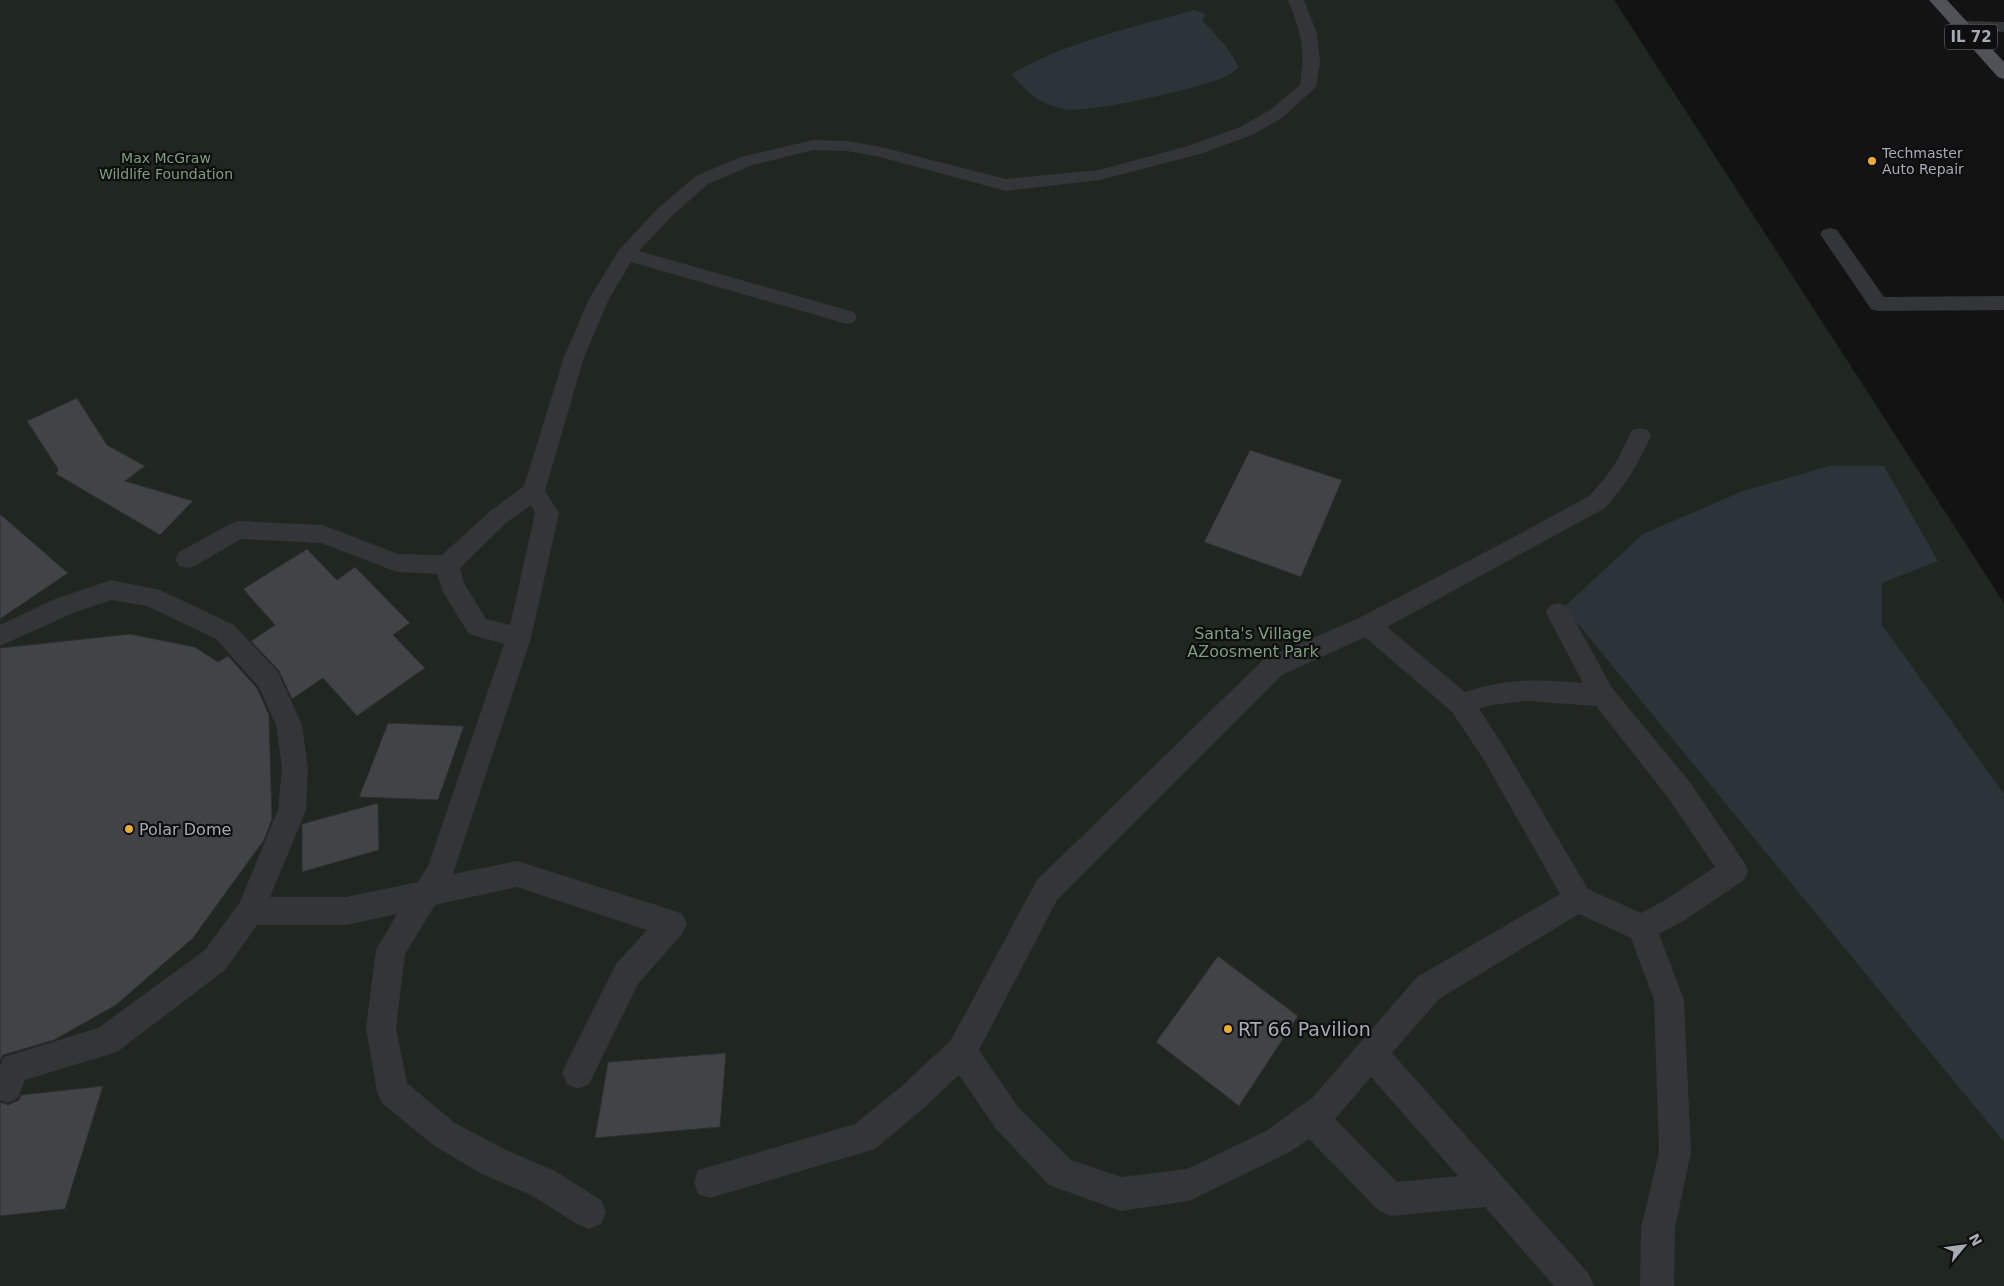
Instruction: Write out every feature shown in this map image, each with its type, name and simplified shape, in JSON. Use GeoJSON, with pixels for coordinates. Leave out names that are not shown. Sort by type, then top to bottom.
{"type":"FeatureCollection","features":[{"type":"Feature","properties":{"kind":"main road","name":"IL 72"},"geometry":{"type":"LineString","coordinates":[[1938,0],[2004,73]]}},
{"type":"Feature","properties":{"kind":"lane"},"geometry":{"type":"LineString","coordinates":[[188,559],[238,530],[323,534],[397,563],[447,565],[497,518],[534,491],[574,357],[599,299],[626,254],[665,212],[702,180],[747,161],[814,146],[847,146],[881,152],[1006,185],[1100,175],[1194,150],[1246,131],[1276,114],[1308,87],[1312,63],[1309,34],[1296,0]]}},
{"type":"Feature","properties":{"kind":"lane"},"geometry":{"type":"LineString","coordinates":[[1961,26],[2004,27]]}},
{"type":"Feature","properties":{"kind":"lane"},"geometry":{"type":"LineString","coordinates":[[1830,234],[1878,304],[2004,303]]}},
{"type":"Feature","properties":{"kind":"lane"},"geometry":{"type":"LineString","coordinates":[[626,254],[847,317]]}},
{"type":"Feature","properties":{"kind":"lane"},"geometry":{"type":"LineString","coordinates":[[710,1182],[864,1138],[914,1096],[962,1051],[1048,890],[1273,667],[1368,625],[1522,544],[1597,502],[1614,483],[1628,462],[1640,436]]}},
{"type":"Feature","properties":{"kind":"lane"},"geometry":{"type":"LineString","coordinates":[[534,491],[547,513],[519,638],[440,872],[391,950],[381,1028],[393,1092],[444,1134],[494,1162],[543,1183],[589,1212]]}},
{"type":"Feature","properties":{"kind":"lane"},"geometry":{"type":"LineString","coordinates":[[447,565],[452,585],[478,627],[519,638]]}},
{"type":"Feature","properties":{"kind":"lane"},"geometry":{"type":"LineString","coordinates":[[0,636],[64,606],[111,590],[151,597],[225,632],[269,680],[289,724],[296,768],[292,810],[250,911],[215,960],[106,1041],[7,1076]]}},
{"type":"Feature","properties":{"kind":"lane"},"geometry":{"type":"LineString","coordinates":[[1558,613],[1603,696],[1679,790],[1734,871],[1675,910],[1642,928]]}},
{"type":"Feature","properties":{"kind":"lane"},"geometry":{"type":"LineString","coordinates":[[1368,625],[1461,704],[1493,752],[1578,899],[1642,928],[1669,1000],[1675,1152],[1658,1228],[1657,1286]]}},
{"type":"Feature","properties":{"kind":"lane"},"geometry":{"type":"LineString","coordinates":[[1461,704],[1491,694],[1526,690],[1603,696]]}},
{"type":"Feature","properties":{"kind":"lane"},"geometry":{"type":"LineString","coordinates":[[250,911],[346,911],[517,874],[672,924],[627,974],[578,1073]]}},
{"type":"Feature","properties":{"kind":"lane"},"geometry":{"type":"LineString","coordinates":[[962,1051],[1007,1118],[1061,1173],[1121,1194],[1189,1185],[1277,1142],[1324,1108],[1428,988],[1578,899]]}},
{"type":"Feature","properties":{"kind":"lane"},"geometry":{"type":"LineString","coordinates":[[1371,1053],[1577,1286]]}},
{"type":"Feature","properties":{"kind":"lane"},"geometry":{"type":"LineString","coordinates":[[1310,1117],[1391,1199],[1492,1190]]}},
{"type":"Feature","properties":{"kind":"green space","name":"Santa's Village AZoosment Park"},"geometry":{"type":"Polygon","coordinates":[[[0,0],[1614,0],[2004,603],[2004,1286],[0,1286],[0,0]]]}},
{"type":"Feature","properties":{"kind":"shaded area"},"geometry":{"type":"Polygon","coordinates":[[[1194,10],[1206,14],[1202,20],[1225,45],[1239,67],[1227,76],[1215,81],[1145,99],[1075,110],[1063,109],[1039,100],[1028,92],[1011,74],[1077,44],[1194,10]]]}},
{"type":"Feature","properties":{"kind":"shaded area"},"geometry":{"type":"Polygon","coordinates":[[[1829,466],[1884,466],[1938,561],[1882,583],[1882,625],[2004,794],[2004,1142],[1564,607],[1643,534],[1743,491],[1829,466]]]}},
{"type":"Feature","properties":{"kind":"building"},"geometry":{"type":"Polygon","coordinates":[[[77,398],[107,445],[145,466],[125,481],[193,501],[160,535],[56,474],[58,469],[27,421],[77,398]]]}},
{"type":"Feature","properties":{"kind":"building"},"geometry":{"type":"Polygon","coordinates":[[[1250,450],[1342,480],[1301,577],[1204,542],[1250,450]]]}},
{"type":"Feature","properties":{"kind":"building"},"geometry":{"type":"Polygon","coordinates":[[[0,514],[68,573],[0,619],[0,514]]]}},
{"type":"Feature","properties":{"kind":"building"},"geometry":{"type":"Polygon","coordinates":[[[307,549],[337,580],[355,567],[410,623],[393,635],[425,668],[357,716],[323,678],[292,699],[279,671],[251,641],[275,625],[243,589],[307,549]]]}},
{"type":"Feature","properties":{"kind":"building","name":"Polar Dome"},"geometry":{"type":"Polygon","coordinates":[[[130,634],[195,647],[218,662],[228,656],[257,688],[269,715],[272,819],[264,840],[193,938],[116,1005],[54,1040],[3,1055],[0,1061],[0,648],[130,634]]]}},
{"type":"Feature","properties":{"kind":"building"},"geometry":{"type":"Polygon","coordinates":[[[388,723],[464,726],[438,800],[359,797],[388,723]]]}},
{"type":"Feature","properties":{"kind":"building"},"geometry":{"type":"Polygon","coordinates":[[[378,803],[379,850],[302,872],[302,824],[378,803]]]}},
{"type":"Feature","properties":{"kind":"building","name":"RT 66 Pavilion"},"geometry":{"type":"Polygon","coordinates":[[[1218,956],[1298,1016],[1239,1106],[1156,1042],[1218,956]]]}},
{"type":"Feature","properties":{"kind":"building"},"geometry":{"type":"Polygon","coordinates":[[[726,1053],[720,1127],[595,1138],[608,1062],[726,1053]]]}},
{"type":"Feature","properties":{"kind":"building"},"geometry":{"type":"Polygon","coordinates":[[[103,1086],[65,1209],[0,1216],[0,1102],[8,1105],[19,1100],[21,1095],[103,1086]]]}},
{"type":"Feature","properties":{"kind":"place","name":"Techmaster Auto Repair"},"geometry":{"type":"Point","coordinates":[1872,161]}},
{"type":"Feature","properties":{"kind":"place","name":"Polar Dome"},"geometry":{"type":"Point","coordinates":[129,829]}},
{"type":"Feature","properties":{"kind":"place","name":"RT 66 Pavilion"},"geometry":{"type":"Point","coordinates":[1228,1029]}},
{"type":"Feature","properties":{"kind":"park label","name":"Max McGraw Wildlife Foundation"},"geometry":{"type":"Point","coordinates":[166,166]}}]}
